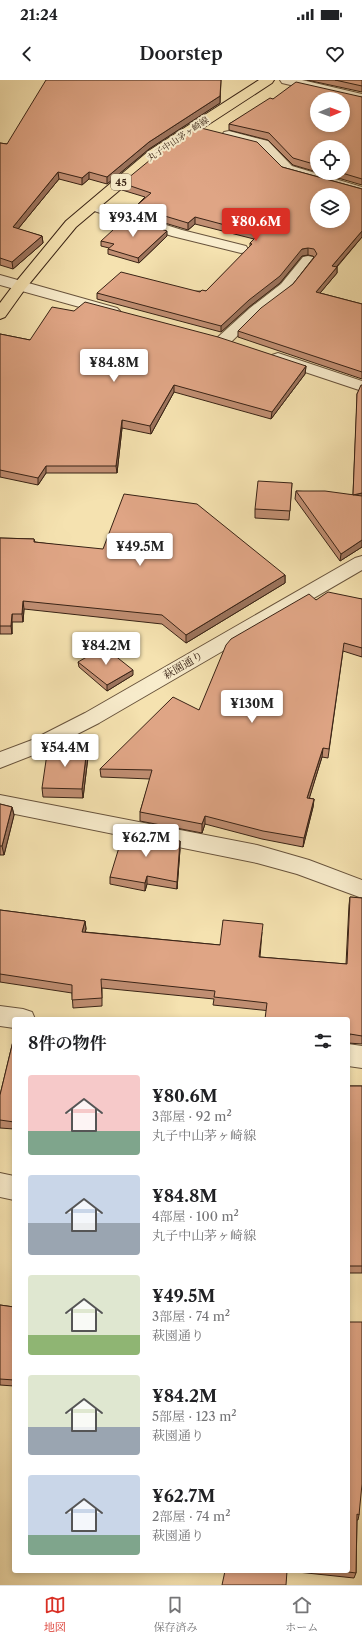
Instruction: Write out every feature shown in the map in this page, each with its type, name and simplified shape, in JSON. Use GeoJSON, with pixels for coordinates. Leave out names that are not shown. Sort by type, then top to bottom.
{"type":"FeatureCollection","features":[{"type":"Feature","properties":{"kind":"main road","name":"丸子中山茅ヶ崎線"},"geometry":{"type":"LineString","coordinates":[[0,314],[20,286],[71,224],[155,153],[268,80]]}},
{"type":"Feature","properties":{"kind":"street"},"geometry":{"type":"LineString","coordinates":[[286,80],[362,98]]}},
{"type":"Feature","properties":{"kind":"street"},"geometry":{"type":"LineString","coordinates":[[195,127],[263,144],[287,169],[362,191]]}},
{"type":"Feature","properties":{"kind":"street"},"geometry":{"type":"LineString","coordinates":[[93,206],[177,233],[241,249]]}},
{"type":"Feature","properties":{"kind":"street"},"geometry":{"type":"LineString","coordinates":[[224,341],[255,311],[286,287],[308,260]]}},
{"type":"Feature","properties":{"kind":"street"},"geometry":{"type":"LineString","coordinates":[[0,280],[125,314]]}},
{"type":"Feature","properties":{"kind":"street"},"geometry":{"type":"LineString","coordinates":[[267,355],[362,386]]}},
{"type":"Feature","properties":{"kind":"street","name":"萩園通り"},"geometry":{"type":"LineString","coordinates":[[0,760],[39,745],[92,718],[362,562]]}},
{"type":"Feature","properties":{"kind":"street"},"geometry":{"type":"LineString","coordinates":[[0,803],[257,854],[302,866],[362,890]]}},
{"type":"Feature","properties":{"kind":"street"},"geometry":{"type":"LineString","coordinates":[[0,1016],[12,1018]]}},
{"type":"Feature","properties":{"kind":"street"},"geometry":{"type":"LineString","coordinates":[[350,1055],[362,1057]]}},
{"type":"Feature","properties":{"kind":"street"},"geometry":{"type":"LineString","coordinates":[[0,1185],[12,1188]]}},
{"type":"Feature","properties":{"kind":"building"},"geometry":{"type":"Polygon","coordinates":[[[46,80],[221,80],[220,96],[149,142],[107,177],[89,172],[82,178],[58,172],[13,227],[42,236],[12,262],[0,258],[0,143],[7,144],[46,80]]]}},
{"type":"Feature","properties":{"kind":"building"},"geometry":{"type":"Polygon","coordinates":[[[335,80],[362,80],[362,86],[335,80]]]}},
{"type":"Feature","properties":{"kind":"building"},"geometry":{"type":"Polygon","coordinates":[[[296,82],[340,92],[310,92],[310,132],[350,132],[350,94],[362,97],[362,179],[350,175],[350,140],[310,140],[310,163],[293,158],[269,133],[229,124],[270,98],[273,99],[296,82]]]}},
{"type":"Feature","properties":{"kind":"building"},"geometry":{"type":"Polygon","coordinates":[[[197,127],[257,142],[282,167],[310,175],[310,180],[329,180],[362,189],[362,231],[332,266],[337,267],[316,292],[362,304],[362,372],[238,331],[261,308],[293,284],[317,254],[314,249],[302,249],[280,276],[249,300],[221,326],[97,293],[121,272],[200,292],[202,290],[206,291],[252,244],[250,243],[259,234],[195,217],[188,223],[135,207],[151,193],[122,183],[161,151],[197,127]]]}},
{"type":"Feature","properties":{"kind":"building"},"geometry":{"type":"Polygon","coordinates":[[[126,218],[167,231],[138,258],[108,249],[114,244],[101,241],[126,218]]]}},
{"type":"Feature","properties":{"kind":"building"},"geometry":{"type":"Polygon","coordinates":[[[85,302],[218,337],[306,366],[272,412],[174,385],[150,426],[122,420],[116,466],[46,466],[38,478],[0,470],[0,334],[30,340],[52,307],[74,311],[85,302]]]}},
{"type":"Feature","properties":{"kind":"building"},"geometry":{"type":"Polygon","coordinates":[[[361,385],[362,493],[353,495],[357,394],[361,385]]]}},
{"type":"Feature","properties":{"kind":"building"},"geometry":{"type":"Polygon","coordinates":[[[258,481],[292,483],[290,511],[255,509],[258,481]]]}},
{"type":"Feature","properties":{"kind":"building"},"geometry":{"type":"Polygon","coordinates":[[[296,491],[325,491],[362,496],[362,540],[341,554],[296,491]]]}},
{"type":"Feature","properties":{"kind":"building"},"geometry":{"type":"Polygon","coordinates":[[[124,494],[197,504],[285,575],[186,635],[162,615],[23,601],[22,614],[12,614],[11,626],[0,626],[0,538],[34,539],[34,542],[103,549],[124,494]]]}},
{"type":"Feature","properties":{"kind":"building"},"geometry":{"type":"Polygon","coordinates":[[[328,592],[362,599],[362,648],[344,643],[329,749],[323,748],[307,798],[314,799],[304,838],[263,831],[205,816],[202,824],[140,812],[152,770],[100,769],[173,697],[199,710],[226,645],[231,639],[309,594],[316,600],[328,592]]]}},
{"type":"Feature","properties":{"kind":"building"},"geometry":{"type":"Polygon","coordinates":[[[104,647],[133,670],[107,685],[78,662],[104,647]]]}},
{"type":"Feature","properties":{"kind":"building"},"geometry":{"type":"Polygon","coordinates":[[[48,747],[87,748],[82,789],[42,788],[48,747]]]}},
{"type":"Feature","properties":{"kind":"building"},"geometry":{"type":"Polygon","coordinates":[[[0,804],[12,807],[2,846],[0,846],[0,804]]]}},
{"type":"Feature","properties":{"kind":"building"},"geometry":{"type":"Polygon","coordinates":[[[124,831],[180,841],[177,882],[147,876],[145,883],[110,877],[124,831]]]}},
{"type":"Feature","properties":{"kind":"building"},"geometry":{"type":"Polygon","coordinates":[[[350,897],[362,898],[362,1036],[350,1034],[350,1017],[265,1017],[267,1003],[214,997],[215,991],[101,979],[102,998],[72,1000],[72,985],[0,974],[0,910],[85,921],[82,932],[220,945],[223,920],[263,924],[259,957],[347,964],[350,897]]]}},
{"type":"Feature","properties":{"kind":"building"},"geometry":{"type":"Polygon","coordinates":[[[12,1045],[12,1122],[0,1120],[0,1095],[12,1045]]]}},
{"type":"Feature","properties":{"kind":"building"},"geometry":{"type":"Polygon","coordinates":[[[350,1086],[362,1086],[362,1266],[350,1266],[350,1086]]]}},
{"type":"Feature","properties":{"kind":"building"},"geometry":{"type":"Polygon","coordinates":[[[0,1305],[12,1307],[12,1380],[0,1379],[0,1305]]]}},
{"type":"Feature","properties":{"kind":"building"},"geometry":{"type":"Polygon","coordinates":[[[350,1322],[362,1322],[362,1484],[359,1515],[357,1514],[356,1573],[350,1572],[350,1322]]]}},
{"type":"Feature","properties":{"kind":"building"},"geometry":{"type":"Polygon","coordinates":[[[225,1573],[287,1573],[286,1585],[222,1585],[225,1573]]]}}]}
